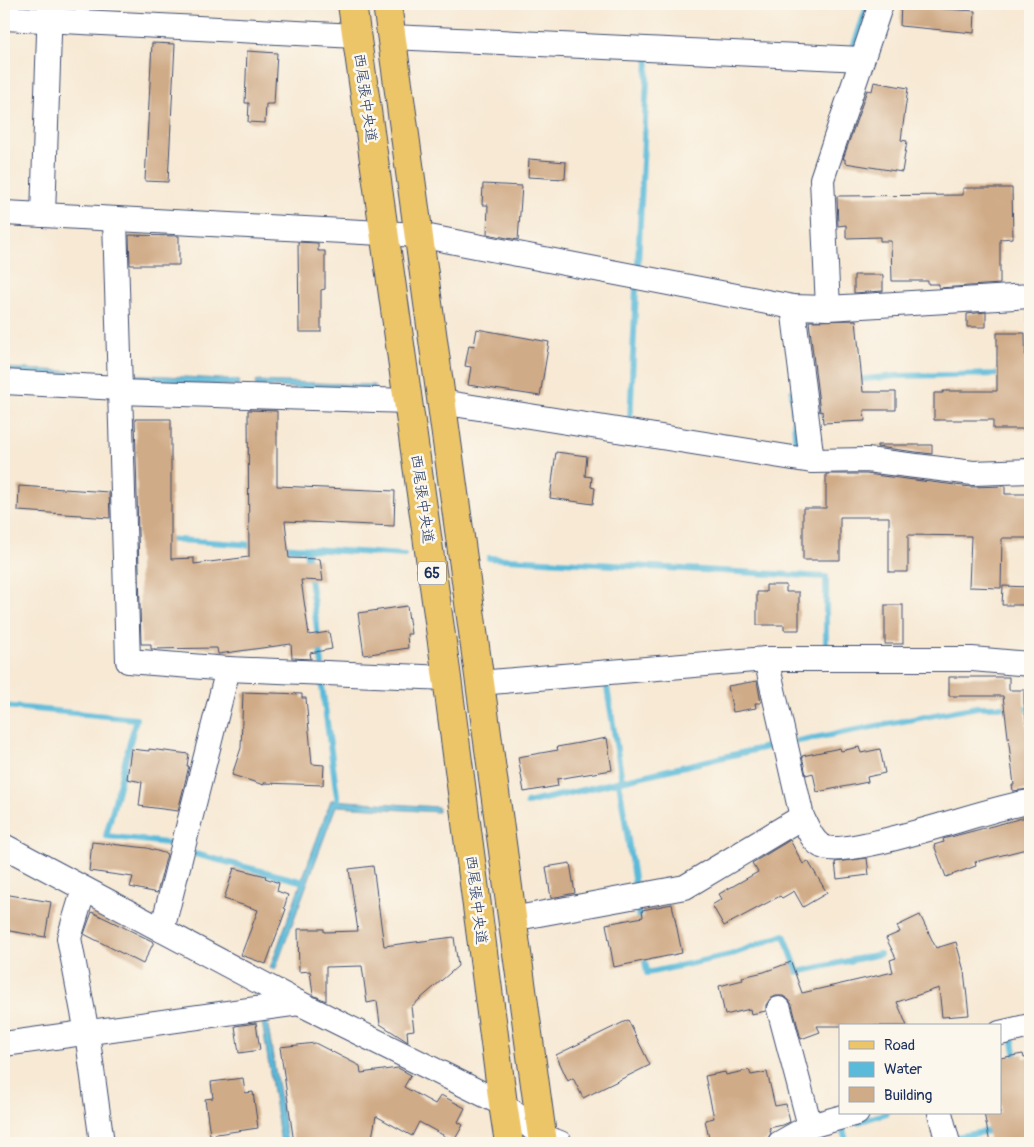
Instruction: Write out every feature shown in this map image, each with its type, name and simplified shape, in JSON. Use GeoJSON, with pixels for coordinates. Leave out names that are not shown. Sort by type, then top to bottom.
{"type":"FeatureCollection","features":[{"type":"Feature","properties":{"kind":"main road","name":"西尾張中央道"},"geometry":{"type":"LineString","coordinates":[[352,4],[447,678],[509,1143]]}},
{"type":"Feature","properties":{"kind":"main road","name":"65"},"geometry":{"type":"LineString","coordinates":[[387,4],[512,919],[548,1141]]}},
{"type":"Feature","properties":{"kind":"street"},"geometry":{"type":"LineString","coordinates":[[828,308],[822,179],[881,4]]}},
{"type":"Feature","properties":{"kind":"street"},"geometry":{"type":"LineString","coordinates":[[43,215],[50,12]]}},
{"type":"Feature","properties":{"kind":"street"},"geometry":{"type":"LineString","coordinates":[[4,18],[50,12],[356,36]]}},
{"type":"Feature","properties":{"kind":"street"},"geometry":{"type":"LineString","coordinates":[[392,37],[862,59]]}},
{"type":"Feature","properties":{"kind":"street"},"geometry":{"type":"LineString","coordinates":[[4,213],[418,235],[793,307],[828,308],[1030,296]]}},
{"type":"Feature","properties":{"kind":"street"},"geometry":{"type":"LineString","coordinates":[[115,220],[128,661],[228,669],[447,678]]}},
{"type":"Feature","properties":{"kind":"street"},"geometry":{"type":"LineString","coordinates":[[793,307],[812,460]]}},
{"type":"Feature","properties":{"kind":"street"},"geometry":{"type":"LineString","coordinates":[[4,382],[120,390],[408,401]]}},
{"type":"Feature","properties":{"kind":"street"},"geometry":{"type":"LineString","coordinates":[[441,402],[812,460],[867,460],[973,474],[1030,471]]}},
{"type":"Feature","properties":{"kind":"street"},"geometry":{"type":"LineString","coordinates":[[479,683],[766,659],[972,659],[1030,664]]}},
{"type":"Feature","properties":{"kind":"street"},"geometry":{"type":"LineString","coordinates":[[766,659],[802,817],[821,846],[834,850],[885,841],[1030,802]]}},
{"type":"Feature","properties":{"kind":"street"},"geometry":{"type":"LineString","coordinates":[[162,930],[228,669]]}},
{"type":"Feature","properties":{"kind":"street"},"geometry":{"type":"LineString","coordinates":[[512,919],[685,887],[802,817]]}},
{"type":"Feature","properties":{"kind":"street"},"geometry":{"type":"LineString","coordinates":[[4,846],[299,1003],[503,1104],[548,1141]]}},
{"type":"Feature","properties":{"kind":"street"},"geometry":{"type":"LineString","coordinates":[[84,889],[70,938],[87,1033],[102,1143]]}},
{"type":"Feature","properties":{"kind":"street"},"geometry":{"type":"LineString","coordinates":[[4,1044],[299,1003]]}},
{"type":"Feature","properties":{"kind":"street"},"geometry":{"type":"LineString","coordinates":[[779,1009],[810,1126]]}},
{"type":"Feature","properties":{"kind":"street"},"geometry":{"type":"LineString","coordinates":[[1002,1033],[1030,1026]]}},
{"type":"Feature","properties":{"kind":"street"},"geometry":{"type":"LineString","coordinates":[[780,1143],[810,1126],[853,1114]]}},
{"type":"Feature","properties":{"kind":"street"},"geometry":{"type":"LineString","coordinates":[[940,1114],[948,1143]]}},
{"type":"Feature","properties":{"kind":"water"},"geometry":{"type":"Polygon","coordinates":[[[4,368],[106,373],[105,379],[4,375],[4,368]]]}},
{"type":"Feature","properties":{"kind":"water"},"geometry":{"type":"Polygon","coordinates":[[[130,374],[239,380],[238,386],[130,381],[130,374]]]}},
{"type":"Feature","properties":{"kind":"water"},"geometry":{"type":"Polygon","coordinates":[[[256,381],[375,385],[375,392],[256,386],[256,381]]]}},
{"type":"Feature","properties":{"kind":"water"},"geometry":{"type":"Polygon","coordinates":[[[331,800],[438,807],[438,812],[336,806],[275,970],[270,968],[331,800]]]}},
{"type":"Feature","properties":{"kind":"water"},"geometry":{"type":"Polygon","coordinates":[[[267,1020],[287,1143],[281,1143],[262,1021],[267,1020]]]}},
{"type":"Feature","properties":{"kind":"building"},"geometry":{"type":"Polygon","coordinates":[[[901,4],[975,11],[974,33],[900,26],[901,4]]]}},
{"type":"Feature","properties":{"kind":"building"},"geometry":{"type":"Polygon","coordinates":[[[152,43],[175,44],[168,182],[145,181],[152,43]]]}},
{"type":"Feature","properties":{"kind":"building"},"geometry":{"type":"Polygon","coordinates":[[[247,51],[277,53],[274,104],[266,104],[265,123],[248,122],[249,103],[245,103],[247,51]]]}},
{"type":"Feature","properties":{"kind":"building"},"geometry":{"type":"Polygon","coordinates":[[[874,82],[908,88],[901,140],[907,141],[902,172],[845,163],[845,159],[843,159],[867,90],[872,91],[874,82]]]}},
{"type":"Feature","properties":{"kind":"building"},"geometry":{"type":"Polygon","coordinates":[[[529,159],[566,162],[565,179],[528,177],[529,159]]]}},
{"type":"Feature","properties":{"kind":"building"},"geometry":{"type":"Polygon","coordinates":[[[483,184],[522,186],[518,240],[487,234],[488,205],[482,205],[483,184]]]}},
{"type":"Feature","properties":{"kind":"building"},"geometry":{"type":"Polygon","coordinates":[[[963,188],[1012,188],[1013,238],[1000,239],[1000,284],[939,288],[939,284],[928,284],[928,281],[892,281],[891,241],[880,241],[880,237],[846,238],[846,225],[838,226],[837,196],[963,195],[963,188]]]}},
{"type":"Feature","properties":{"kind":"building"},"geometry":{"type":"Polygon","coordinates":[[[129,235],[179,236],[179,265],[130,265],[129,235]]]}},
{"type":"Feature","properties":{"kind":"building"},"geometry":{"type":"Polygon","coordinates":[[[298,242],[318,243],[318,251],[325,251],[325,289],[321,290],[321,332],[299,332],[298,242]]]}},
{"type":"Feature","properties":{"kind":"building"},"geometry":{"type":"Polygon","coordinates":[[[854,275],[883,275],[883,291],[854,293],[854,275]]]}},
{"type":"Feature","properties":{"kind":"building"},"geometry":{"type":"Polygon","coordinates":[[[986,312],[986,327],[967,327],[967,314],[986,312]]]}},
{"type":"Feature","properties":{"kind":"building"},"geometry":{"type":"Polygon","coordinates":[[[856,320],[863,392],[896,392],[896,410],[864,410],[865,421],[823,423],[809,321],[856,320]]]}},
{"type":"Feature","properties":{"kind":"building"},"geometry":{"type":"Polygon","coordinates":[[[477,329],[549,342],[540,396],[468,385],[471,367],[465,366],[469,345],[474,346],[477,329]]]}},
{"type":"Feature","properties":{"kind":"building"},"geometry":{"type":"Polygon","coordinates":[[[997,333],[1025,333],[1026,389],[1030,389],[1030,429],[993,429],[993,420],[934,420],[934,393],[943,393],[943,391],[997,391],[997,333]]]}},
{"type":"Feature","properties":{"kind":"building"},"geometry":{"type":"Polygon","coordinates":[[[248,410],[277,411],[277,486],[395,491],[394,526],[285,521],[289,558],[320,559],[323,581],[301,580],[309,635],[329,632],[332,649],[310,653],[311,659],[292,658],[291,644],[218,654],[217,648],[151,649],[151,644],[141,644],[135,419],[171,419],[171,559],[194,558],[194,564],[249,557],[248,410]]]}},
{"type":"Feature","properties":{"kind":"building"},"geometry":{"type":"Polygon","coordinates":[[[877,445],[932,445],[932,454],[877,447],[877,445]]]}},
{"type":"Feature","properties":{"kind":"building"},"geometry":{"type":"Polygon","coordinates":[[[556,452],[587,456],[585,476],[592,477],[591,487],[595,488],[593,504],[550,498],[556,452]]]}},
{"type":"Feature","properties":{"kind":"building"},"geometry":{"type":"Polygon","coordinates":[[[826,474],[866,474],[971,487],[1005,486],[1005,494],[1029,494],[1030,538],[1002,538],[1001,588],[969,587],[971,536],[908,535],[908,572],[889,572],[889,517],[840,517],[840,560],[803,560],[803,508],[826,508],[826,474]]]}},
{"type":"Feature","properties":{"kind":"building"},"geometry":{"type":"Polygon","coordinates":[[[19,486],[109,492],[110,518],[18,511],[19,486]]]}},
{"type":"Feature","properties":{"kind":"building"},"geometry":{"type":"Polygon","coordinates":[[[766,585],[786,585],[786,592],[799,592],[799,630],[784,630],[784,625],[757,625],[757,592],[766,592],[766,585]]]}},
{"type":"Feature","properties":{"kind":"building"},"geometry":{"type":"Polygon","coordinates":[[[1003,586],[1030,587],[1030,605],[1002,605],[1003,586]]]}},
{"type":"Feature","properties":{"kind":"building"},"geometry":{"type":"Polygon","coordinates":[[[885,605],[903,605],[903,644],[885,644],[885,605]]]}},
{"type":"Feature","properties":{"kind":"building"},"geometry":{"type":"Polygon","coordinates":[[[407,606],[411,634],[407,634],[408,648],[364,655],[358,613],[407,606]]]}},
{"type":"Feature","properties":{"kind":"building"},"geometry":{"type":"Polygon","coordinates":[[[949,677],[1009,677],[1009,690],[1024,690],[1030,750],[1030,789],[1013,791],[1012,785],[1014,785],[1003,696],[949,696],[949,677]]]}},
{"type":"Feature","properties":{"kind":"building"},"geometry":{"type":"Polygon","coordinates":[[[757,681],[761,703],[755,703],[756,708],[733,712],[728,686],[757,681]]]}},
{"type":"Feature","properties":{"kind":"building"},"geometry":{"type":"Polygon","coordinates":[[[243,692],[302,694],[302,698],[306,698],[312,764],[324,765],[323,785],[264,783],[264,785],[232,775],[241,748],[243,692]]]}},
{"type":"Feature","properties":{"kind":"building"},"geometry":{"type":"Polygon","coordinates":[[[607,738],[612,770],[557,779],[558,786],[524,792],[518,757],[558,750],[557,747],[607,738]]]}},
{"type":"Feature","properties":{"kind":"building"},"geometry":{"type":"Polygon","coordinates":[[[859,747],[861,753],[880,749],[885,773],[867,777],[868,782],[817,792],[813,773],[806,775],[802,756],[840,748],[841,751],[859,747]]]}},
{"type":"Feature","properties":{"kind":"building"},"geometry":{"type":"Polygon","coordinates":[[[131,749],[149,751],[149,749],[189,754],[187,766],[189,766],[178,811],[139,806],[142,782],[127,779],[131,749]]]}},
{"type":"Feature","properties":{"kind":"building"},"geometry":{"type":"Polygon","coordinates":[[[1030,816],[1030,848],[975,862],[976,866],[946,877],[934,845],[944,842],[943,839],[1030,816]]]}},
{"type":"Feature","properties":{"kind":"building"},"geometry":{"type":"Polygon","coordinates":[[[790,840],[803,864],[808,861],[827,893],[803,907],[794,891],[782,898],[780,896],[724,926],[712,905],[722,899],[719,894],[758,872],[752,863],[790,840]]]}},
{"type":"Feature","properties":{"kind":"building"},"geometry":{"type":"Polygon","coordinates":[[[92,842],[147,848],[167,854],[157,893],[130,887],[133,877],[89,871],[92,842]]]}},
{"type":"Feature","properties":{"kind":"building"},"geometry":{"type":"Polygon","coordinates":[[[867,858],[869,875],[837,879],[835,862],[867,858]]]}},
{"type":"Feature","properties":{"kind":"building"},"geometry":{"type":"Polygon","coordinates":[[[570,863],[575,893],[551,898],[546,867],[570,863]]]}},
{"type":"Feature","properties":{"kind":"building"},"geometry":{"type":"Polygon","coordinates":[[[373,866],[384,946],[454,937],[458,966],[411,1007],[414,1030],[407,1031],[408,1042],[380,1024],[377,1001],[367,1003],[362,966],[326,967],[326,1001],[313,995],[310,971],[299,972],[298,929],[324,929],[324,932],[358,931],[349,869],[373,866]]]}},
{"type":"Feature","properties":{"kind":"building"},"geometry":{"type":"Polygon","coordinates":[[[234,868],[266,876],[265,878],[279,883],[277,891],[288,895],[284,908],[286,909],[266,964],[241,955],[258,910],[224,899],[234,868]]]}},
{"type":"Feature","properties":{"kind":"building"},"geometry":{"type":"Polygon","coordinates":[[[4,894],[51,902],[45,937],[4,930],[4,894]]]}},
{"type":"Feature","properties":{"kind":"building"},"geometry":{"type":"Polygon","coordinates":[[[672,904],[682,953],[614,967],[606,924],[643,917],[642,910],[672,904]]]}},
{"type":"Feature","properties":{"kind":"building"},"geometry":{"type":"Polygon","coordinates":[[[92,912],[154,942],[143,964],[84,934],[92,912]]]}},
{"type":"Feature","properties":{"kind":"building"},"geometry":{"type":"Polygon","coordinates":[[[920,915],[936,948],[956,942],[964,971],[969,1015],[942,1017],[939,988],[897,1002],[906,1024],[839,1024],[839,1026],[817,1026],[820,1032],[801,1039],[792,1005],[783,996],[776,996],[770,999],[766,1005],[766,1011],[751,1014],[750,1009],[725,1015],[719,986],[743,980],[742,977],[764,972],[791,962],[802,993],[893,972],[890,960],[896,958],[886,938],[900,932],[897,926],[920,915]]]}},
{"type":"Feature","properties":{"kind":"building"},"geometry":{"type":"Polygon","coordinates":[[[628,1020],[650,1065],[583,1098],[573,1078],[568,1081],[556,1055],[628,1020]]]}},
{"type":"Feature","properties":{"kind":"building"},"geometry":{"type":"Polygon","coordinates":[[[256,1023],[260,1050],[239,1053],[235,1026],[256,1023]]]}},
{"type":"Feature","properties":{"kind":"building"},"geometry":{"type":"Polygon","coordinates":[[[315,1043],[360,1066],[361,1073],[398,1068],[411,1075],[404,1087],[435,1104],[441,1095],[465,1108],[458,1122],[463,1125],[454,1141],[419,1122],[412,1136],[376,1116],[371,1143],[294,1143],[280,1047],[315,1043]]]}},
{"type":"Feature","properties":{"kind":"building"},"geometry":{"type":"Polygon","coordinates":[[[1023,1054],[1024,1058],[1030,1057],[1030,1143],[990,1143],[984,1114],[1002,1114],[1002,1058],[1023,1054]]]}},
{"type":"Feature","properties":{"kind":"building"},"geometry":{"type":"Polygon","coordinates":[[[749,1070],[751,1075],[767,1072],[775,1106],[786,1104],[790,1122],[769,1128],[771,1133],[767,1140],[759,1143],[710,1143],[705,1120],[714,1118],[705,1076],[725,1072],[726,1075],[749,1070]]]}},
{"type":"Feature","properties":{"kind":"building"},"geometry":{"type":"Polygon","coordinates":[[[243,1078],[245,1093],[253,1092],[258,1128],[210,1135],[205,1099],[213,1098],[211,1082],[243,1078]]]}},
{"type":"Feature","properties":{"kind":"waterway"},"geometry":{"type":"LineString","coordinates":[[853,48],[868,4]]}},
{"type":"Feature","properties":{"kind":"waterway"},"geometry":{"type":"LineString","coordinates":[[638,263],[648,60]]}},
{"type":"Feature","properties":{"kind":"waterway"},"geometry":{"type":"LineString","coordinates":[[630,423],[636,288]]}},
{"type":"Feature","properties":{"kind":"waterway"},"geometry":{"type":"LineString","coordinates":[[1030,305],[1030,320]]}},
{"type":"Feature","properties":{"kind":"waterway"},"geometry":{"type":"LineString","coordinates":[[854,380],[897,376],[1004,374]]}},
{"type":"Feature","properties":{"kind":"waterway"},"geometry":{"type":"LineString","coordinates":[[789,449],[792,450],[796,446],[792,392]]}},
{"type":"Feature","properties":{"kind":"waterway"},"geometry":{"type":"LineString","coordinates":[[163,539],[255,545]]}},
{"type":"Feature","properties":{"kind":"waterway"},"geometry":{"type":"LineString","coordinates":[[280,547],[404,555]]}},
{"type":"Feature","properties":{"kind":"waterway"},"geometry":{"type":"LineString","coordinates":[[306,549],[322,664]]}},
{"type":"Feature","properties":{"kind":"waterway"},"geometry":{"type":"LineString","coordinates":[[489,558],[826,577],[826,649]]}},
{"type":"Feature","properties":{"kind":"waterway"},"geometry":{"type":"LineString","coordinates":[[606,681],[622,781]]}},
{"type":"Feature","properties":{"kind":"waterway"},"geometry":{"type":"LineString","coordinates":[[322,686],[338,803]]}},
{"type":"Feature","properties":{"kind":"waterway"},"geometry":{"type":"LineString","coordinates":[[4,706],[136,719],[106,836],[175,844]]}},
{"type":"Feature","properties":{"kind":"waterway"},"geometry":{"type":"LineString","coordinates":[[798,741],[977,707],[1013,707],[1030,710]]}},
{"type":"Feature","properties":{"kind":"waterway"},"geometry":{"type":"LineString","coordinates":[[527,803],[771,746]]}},
{"type":"Feature","properties":{"kind":"waterway"},"geometry":{"type":"LineString","coordinates":[[619,782],[635,885]]}},
{"type":"Feature","properties":{"kind":"waterway"},"geometry":{"type":"LineString","coordinates":[[191,853],[304,882]]}},
{"type":"Feature","properties":{"kind":"waterway"},"geometry":{"type":"LineString","coordinates":[[637,906],[640,925]]}},
{"type":"Feature","properties":{"kind":"waterway"},"geometry":{"type":"LineString","coordinates":[[644,954],[647,973],[730,955],[784,935],[798,972],[880,954]]}},
{"type":"Feature","properties":{"kind":"waterway"},"geometry":{"type":"LineString","coordinates":[[1013,1041],[1017,1063]]}},
{"type":"Feature","properties":{"kind":"waterway"},"geometry":{"type":"LineString","coordinates":[[858,1122],[884,1114]]}},
{"type":"Feature","properties":{"kind":"waterway"},"geometry":{"type":"LineString","coordinates":[[846,1126],[842,1127],[847,1143]]}},
{"type":"Feature","properties":{"kind":"waterway"},"geometry":{"type":"LineString","coordinates":[[956,1137],[994,1130]]}}]}
